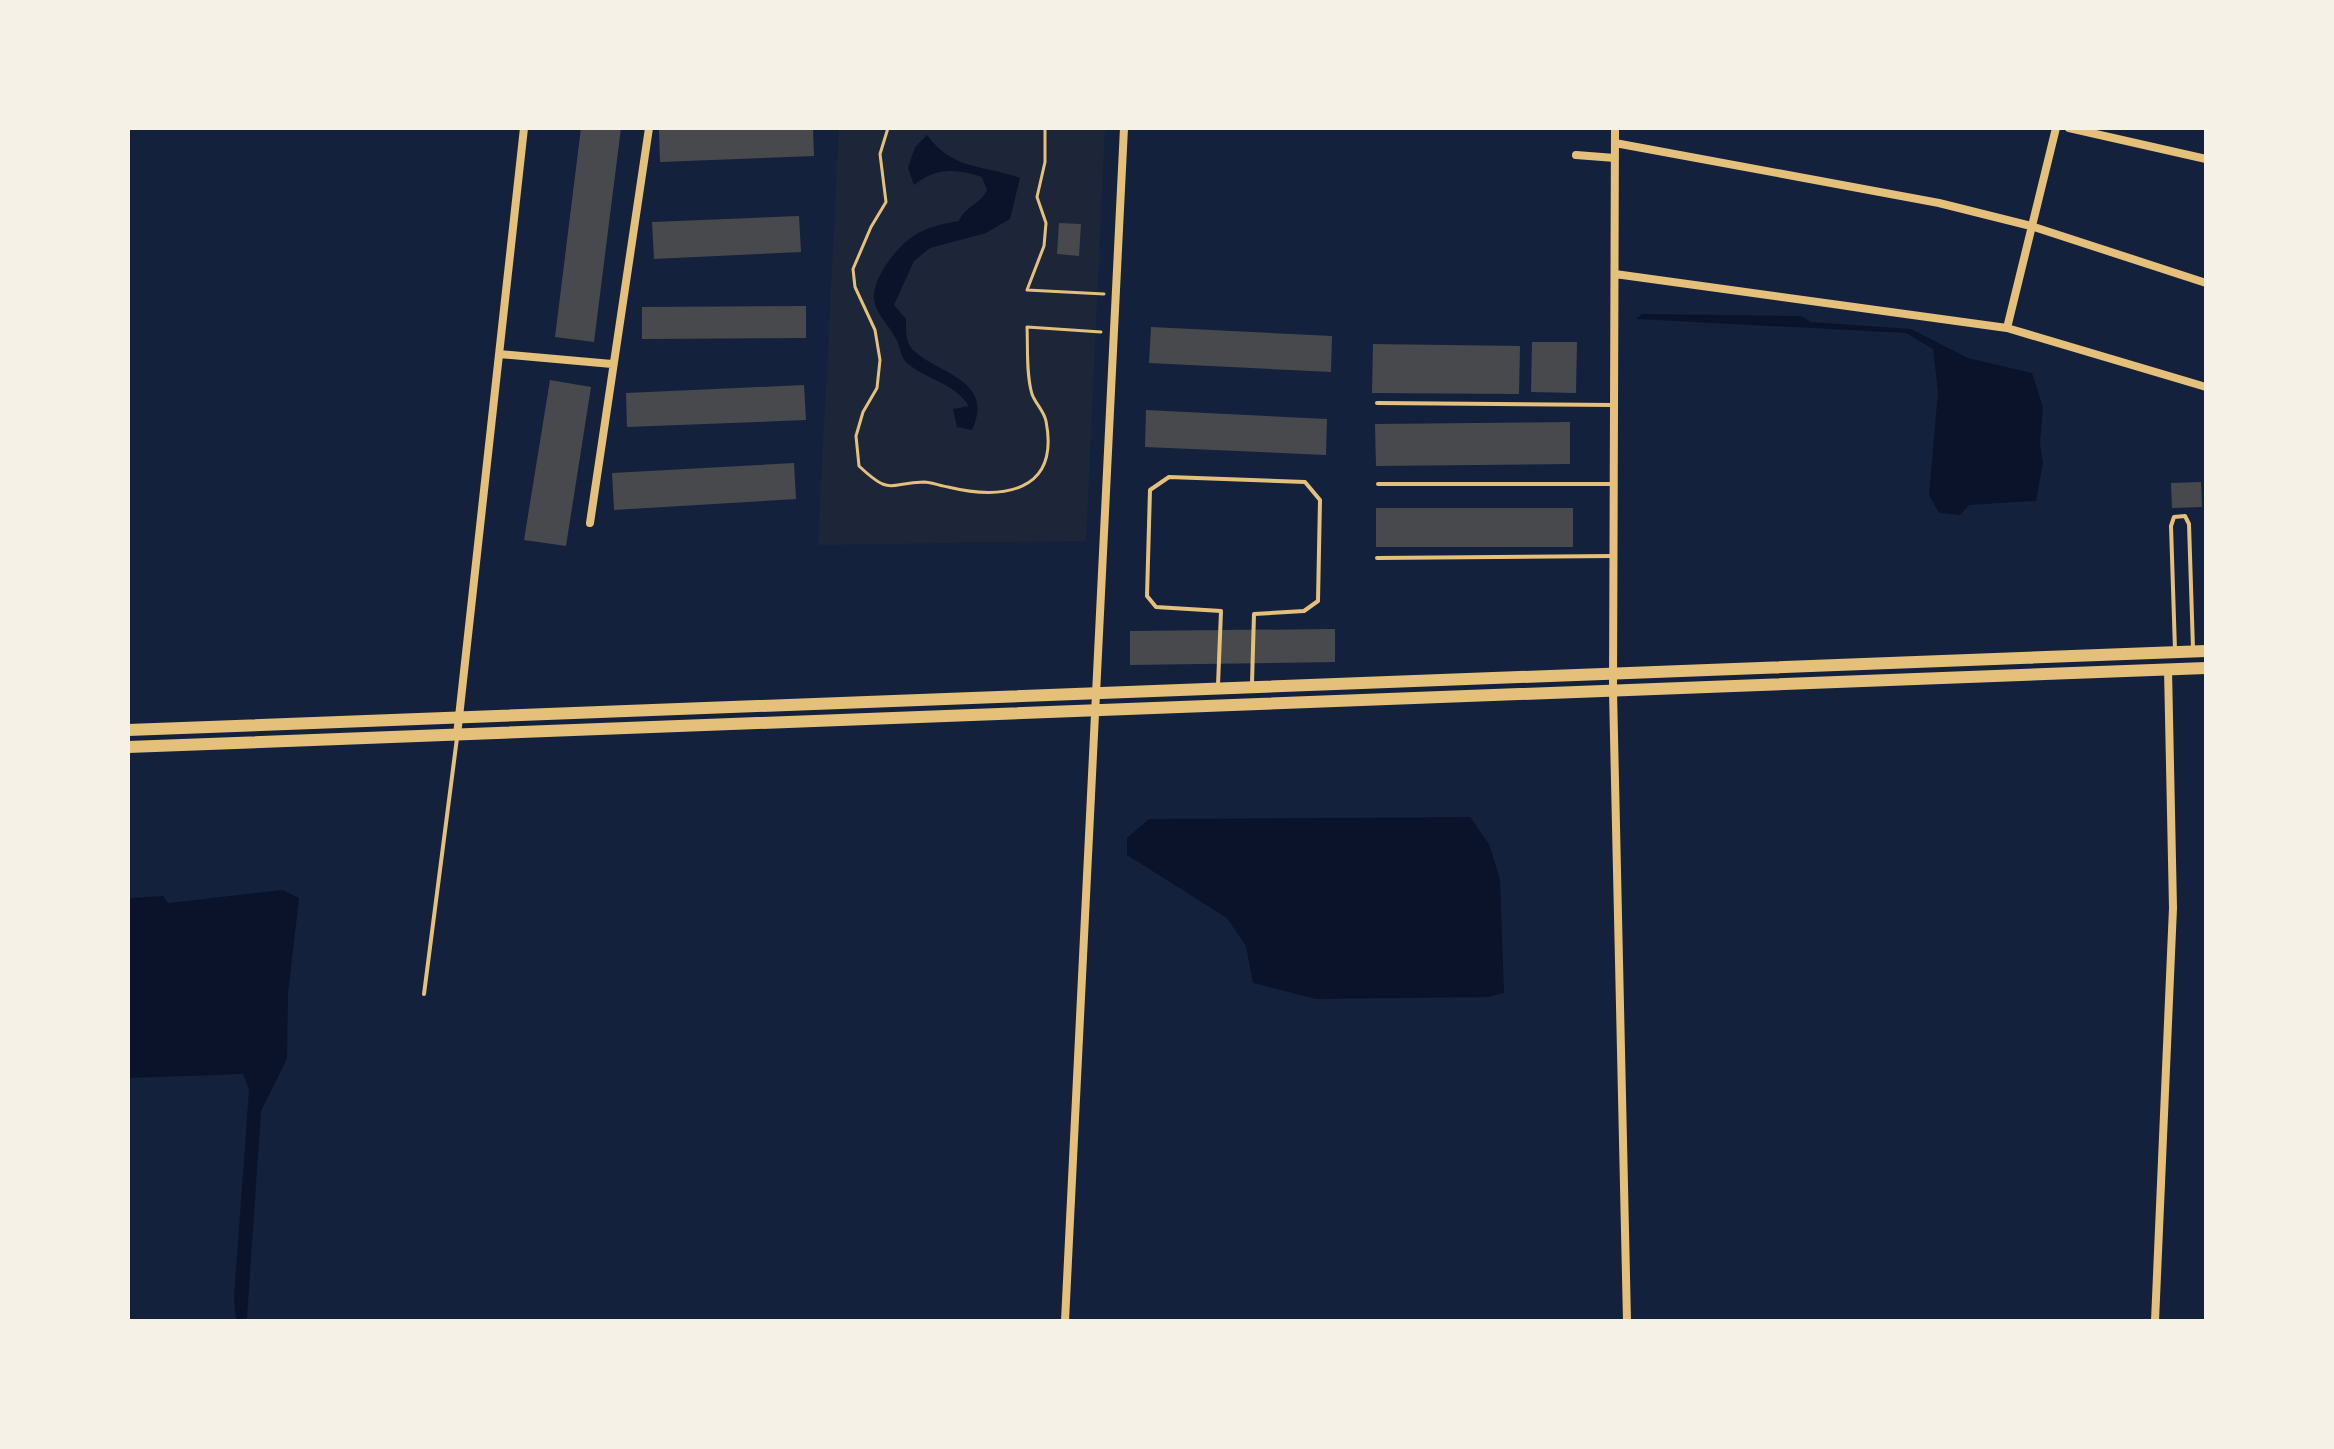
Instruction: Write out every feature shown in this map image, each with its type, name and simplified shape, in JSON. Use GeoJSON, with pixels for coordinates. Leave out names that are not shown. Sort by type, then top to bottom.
{"type":"FeatureCollection","features":[{"type":"Feature","properties":{"kind":"main road"},"geometry":{"type":"LineString","coordinates":[[128,730],[2200,651]]}},
{"type":"Feature","properties":{"kind":"main road"},"geometry":{"type":"LineString","coordinates":[[128,747],[2206,668]]}},
{"type":"Feature","properties":{"kind":"street"},"geometry":{"type":"LineString","coordinates":[[457,735],[524,128]]}},
{"type":"Feature","properties":{"kind":"street"},"geometry":{"type":"LineString","coordinates":[[590,523],[649,128]]}},
{"type":"Feature","properties":{"kind":"street"},"geometry":{"type":"LineString","coordinates":[[1065,1321],[1124,128]]}},
{"type":"Feature","properties":{"kind":"street"},"geometry":{"type":"LineString","coordinates":[[1615,128],[1613,691],[1627,1321]]}},
{"type":"Feature","properties":{"kind":"street"},"geometry":{"type":"LineString","coordinates":[[2007,328],[2056,128]]}},
{"type":"Feature","properties":{"kind":"street"},"geometry":{"type":"LineString","coordinates":[[2069,128],[2206,159]]}},
{"type":"Feature","properties":{"kind":"street"},"geometry":{"type":"LineString","coordinates":[[1615,143],[1939,203],[2031,226],[2206,283]]}},
{"type":"Feature","properties":{"kind":"street"},"geometry":{"type":"LineString","coordinates":[[1576,155],[1615,158]]}},
{"type":"Feature","properties":{"kind":"street"},"geometry":{"type":"LineString","coordinates":[[1615,274],[2007,328],[2206,387]]}},
{"type":"Feature","properties":{"kind":"street"},"geometry":{"type":"LineString","coordinates":[[499,354],[612,364]]}},
{"type":"Feature","properties":{"kind":"street"},"geometry":{"type":"LineString","coordinates":[[2155,1321],[2173,908],[2168,669]]}},
{"type":"Feature","properties":{"kind":"lane"},"geometry":{"type":"LineString","coordinates":[[1377,403],[1614,405]]}},
{"type":"Feature","properties":{"kind":"lane"},"geometry":{"type":"LineString","coordinates":[[1218,687],[1221,611],[1156,607],[1147,596],[1150,490],[1169,477],[1305,482],[1320,500],[1318,601],[1304,611],[1254,614],[1252,686]]}},
{"type":"Feature","properties":{"kind":"lane"},"geometry":{"type":"LineString","coordinates":[[1378,484],[1613,484]]}},
{"type":"Feature","properties":{"kind":"lane"},"geometry":{"type":"LineString","coordinates":[[2175,652],[2171,526],[2174,517],[2179,515],[2185,516],[2189,524],[2200,651]]}},
{"type":"Feature","properties":{"kind":"lane"},"geometry":{"type":"LineString","coordinates":[[1377,558],[1613,556]]}},
{"type":"Feature","properties":{"kind":"lane"},"geometry":{"type":"LineString","coordinates":[[424,994],[457,735]]}},
{"type":"Feature","properties":{"kind":"path"},"geometry":{"type":"LineString","coordinates":[[888,128],[880,154],[886,202],[871,227],[853,269],[855,287],[875,330],[880,360],[877,388],[863,412],[856,436],[859,466],[879,485],[899,487],[925,481],[977,494],[1015,492],[1035,480],[1047,453],[1046,419],[1032,394],[1027,327],[1114,333]]}},
{"type":"Feature","properties":{"kind":"path"},"geometry":{"type":"LineString","coordinates":[[1045,128],[1045,162],[1037,197],[1046,223],[1044,246],[1027,290],[1116,295]]}},
{"type":"Feature","properties":{"kind":"shaded area"},"geometry":{"type":"Polygon","coordinates":[[[839,128],[1105,128],[1086,541],[818,545],[839,128]]]}},
{"type":"Feature","properties":{"kind":"shaded area"},"geometry":{"type":"Polygon","coordinates":[[[927,135],[937,147],[958,161],[1020,178],[1010,219],[986,233],[930,248],[914,261],[894,305],[906,319],[910,347],[970,389],[976,400],[977,413],[972,430],[957,427],[953,409],[969,406],[963,398],[905,361],[874,299],[881,273],[906,242],[929,228],[959,221],[987,190],[982,177],[955,171],[939,172],[914,185],[908,168],[915,147],[927,135]]]}},
{"type":"Feature","properties":{"kind":"shaded area"},"geometry":{"type":"Polygon","coordinates":[[[1642,314],[1801,316],[1811,322],[1911,329],[1968,358],[2032,373],[2043,407],[2040,444],[2043,463],[2036,501],[1969,505],[1960,515],[1939,513],[1929,495],[1938,392],[1933,349],[1906,333],[1636,319],[1642,314]]]}},
{"type":"Feature","properties":{"kind":"shaded area"},"geometry":{"type":"Polygon","coordinates":[[[1470,817],[1489,844],[1500,879],[1504,993],[1488,997],[1316,999],[1253,983],[1246,946],[1227,918],[1127,855],[1127,838],[1149,819],[1470,817]]]}},
{"type":"Feature","properties":{"kind":"shaded area"},"geometry":{"type":"Polygon","coordinates":[[[283,890],[299,898],[288,994],[287,1059],[261,1111],[247,1318],[236,1320],[234,1298],[249,1089],[243,1074],[128,1078],[128,898],[163,896],[168,903],[283,890]]]}},
{"type":"Feature","properties":{"kind":"building"},"geometry":{"type":"Polygon","coordinates":[[[581,128],[621,128],[594,342],[555,337],[581,128]]]}},
{"type":"Feature","properties":{"kind":"building"},"geometry":{"type":"Polygon","coordinates":[[[813,128],[814,156],[660,162],[659,130],[813,128]]]}},
{"type":"Feature","properties":{"kind":"building"},"geometry":{"type":"Polygon","coordinates":[[[799,216],[801,252],[654,259],[652,222],[799,216]]]}},
{"type":"Feature","properties":{"kind":"building"},"geometry":{"type":"Polygon","coordinates":[[[1059,223],[1081,224],[1079,256],[1057,254],[1059,223]]]}},
{"type":"Feature","properties":{"kind":"building"},"geometry":{"type":"Polygon","coordinates":[[[806,306],[806,338],[642,339],[642,307],[806,306]]]}},
{"type":"Feature","properties":{"kind":"building"},"geometry":{"type":"Polygon","coordinates":[[[1151,327],[1332,336],[1331,372],[1149,363],[1151,327]]]}},
{"type":"Feature","properties":{"kind":"building"},"geometry":{"type":"Polygon","coordinates":[[[1532,342],[1577,342],[1576,393],[1531,392],[1532,342]]]}},
{"type":"Feature","properties":{"kind":"building"},"geometry":{"type":"Polygon","coordinates":[[[1373,344],[1520,346],[1519,394],[1372,393],[1373,344]]]}},
{"type":"Feature","properties":{"kind":"building"},"geometry":{"type":"Polygon","coordinates":[[[550,380],[591,387],[566,546],[524,540],[550,380]]]}},
{"type":"Feature","properties":{"kind":"building"},"geometry":{"type":"Polygon","coordinates":[[[804,385],[806,420],[627,427],[626,393],[804,385]]]}},
{"type":"Feature","properties":{"kind":"building"},"geometry":{"type":"Polygon","coordinates":[[[1146,410],[1327,419],[1326,455],[1145,447],[1146,410]]]}},
{"type":"Feature","properties":{"kind":"building"},"geometry":{"type":"Polygon","coordinates":[[[1570,422],[1570,464],[1376,466],[1375,424],[1570,422]]]}},
{"type":"Feature","properties":{"kind":"building"},"geometry":{"type":"Polygon","coordinates":[[[794,463],[796,499],[614,510],[612,473],[794,463]]]}},
{"type":"Feature","properties":{"kind":"building"},"geometry":{"type":"Polygon","coordinates":[[[2201,482],[2202,507],[2172,508],[2171,483],[2201,482]]]}},
{"type":"Feature","properties":{"kind":"building"},"geometry":{"type":"Polygon","coordinates":[[[1376,508],[1573,508],[1573,547],[1376,547],[1376,508]]]}},
{"type":"Feature","properties":{"kind":"building"},"geometry":{"type":"Polygon","coordinates":[[[1335,629],[1335,662],[1130,665],[1130,631],[1335,629]]]}}]}
